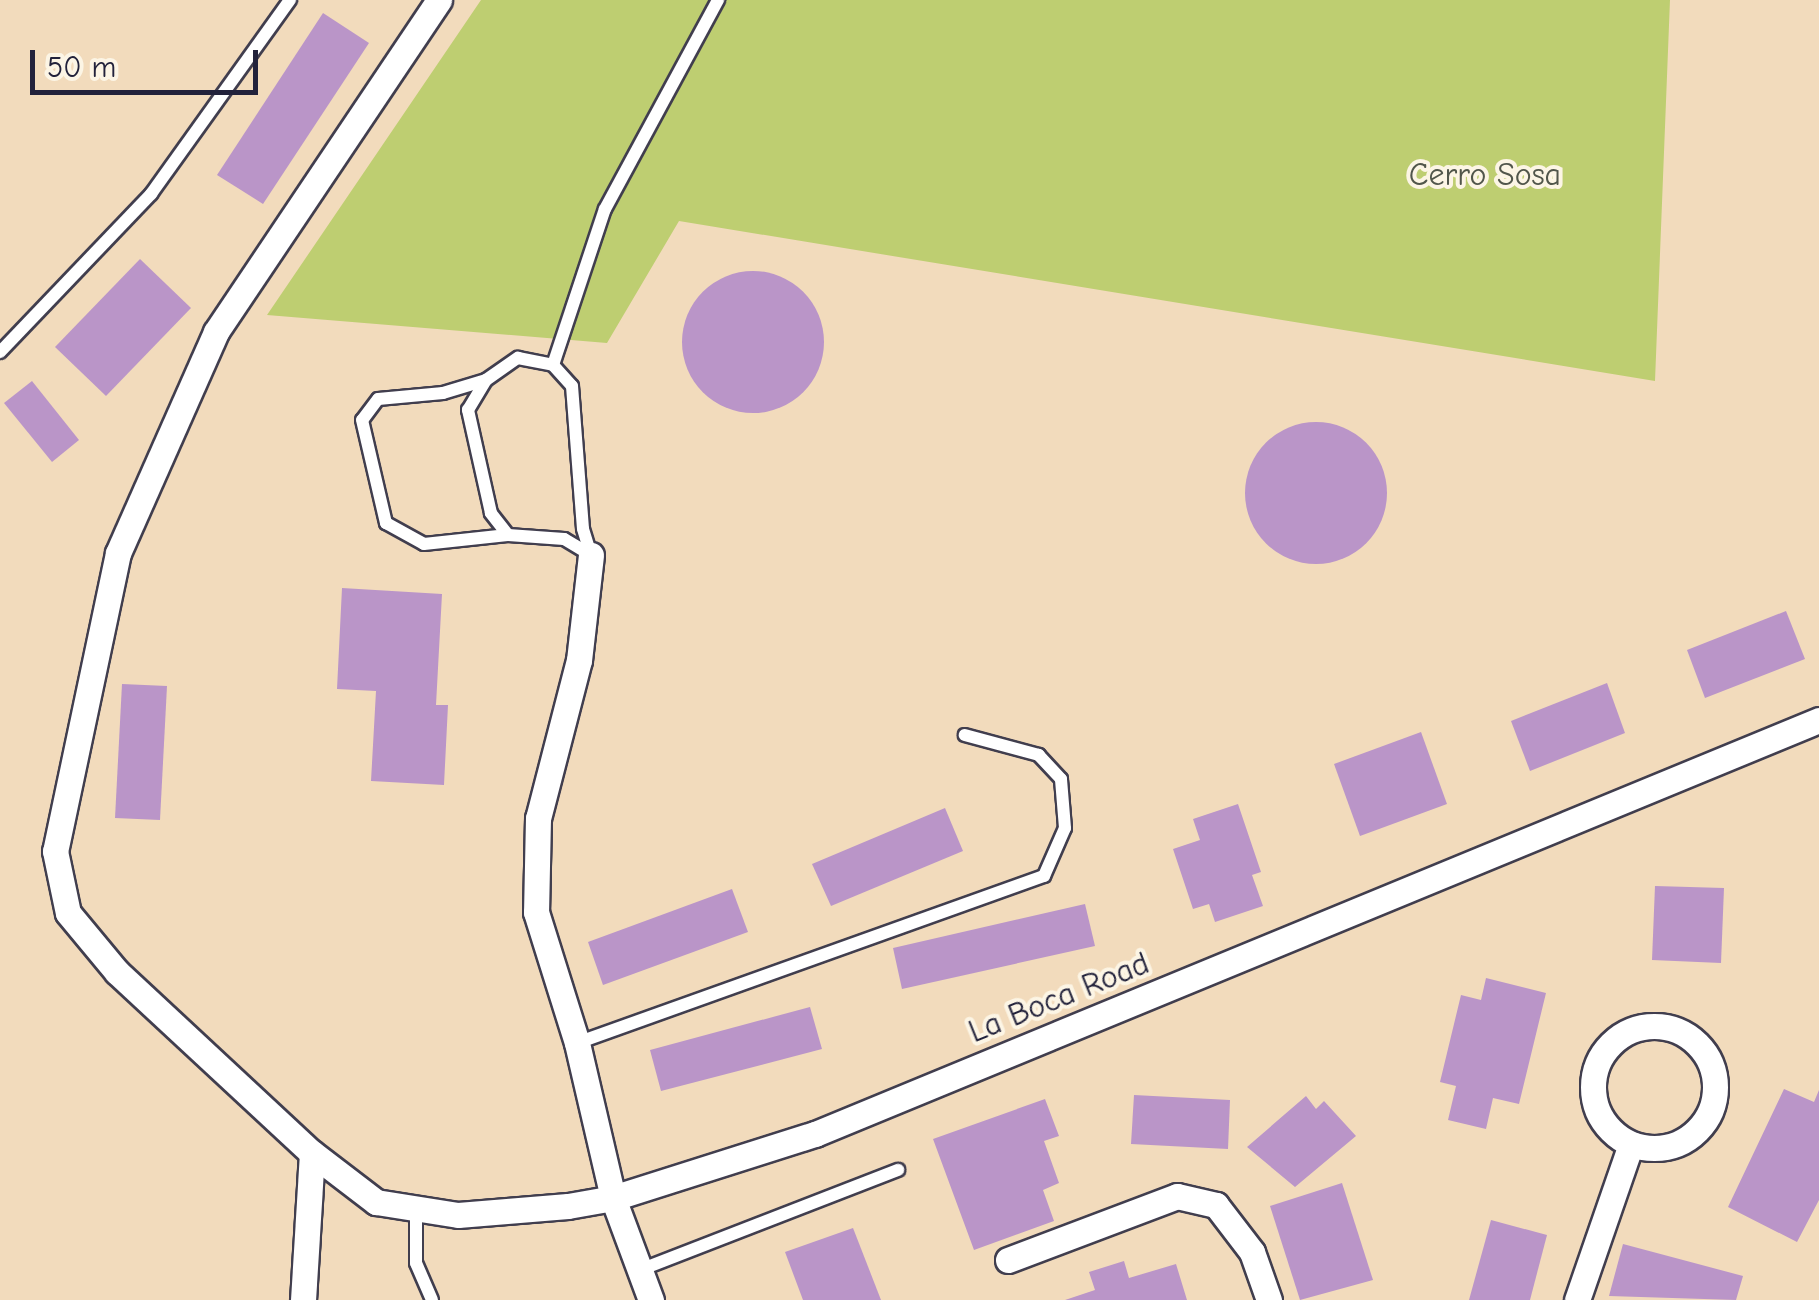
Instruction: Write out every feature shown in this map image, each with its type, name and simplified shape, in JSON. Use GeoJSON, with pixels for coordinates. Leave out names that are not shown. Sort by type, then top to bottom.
{"type":"FeatureCollection","features":[{"type":"Feature","properties":{"kind":"street","name":"La Boca Road"},"geometry":{"type":"LineString","coordinates":[[440,0],[216,332],[118,553],[55,851],[68,913],[117,972],[312,1153],[376,1202],[458,1215],[613,1198],[816,1134],[1819,720]]}},
{"type":"Feature","properties":{"kind":"street"},"geometry":{"type":"LineString","coordinates":[[591,555],[579,660],[538,818],[536,912],[577,1043],[613,1198],[651,1300]]}},
{"type":"Feature","properties":{"kind":"street"},"geometry":{"type":"LineString","coordinates":[[1640,1028],[1678,1030],[1707,1055],[1716,1092],[1712,1110],[1702,1127],[1669,1147],[1631,1144],[1602,1120],[1594,1102],[1597,1064],[1621,1035],[1640,1028]]}},
{"type":"Feature","properties":{"kind":"street"},"geometry":{"type":"LineString","coordinates":[[1577,1300],[1631,1144]]}},
{"type":"Feature","properties":{"kind":"street"},"geometry":{"type":"LineString","coordinates":[[303,1300],[312,1153]]}},
{"type":"Feature","properties":{"kind":"street"},"geometry":{"type":"LineString","coordinates":[[1008,1260],[1177,1196],[1216,1205],[1252,1252],[1269,1300]]}},
{"type":"Feature","properties":{"kind":"lane"},"geometry":{"type":"LineString","coordinates":[[0,352],[151,194],[290,0]]}},
{"type":"Feature","properties":{"kind":"lane"},"geometry":{"type":"LineString","coordinates":[[553,365],[605,210],[718,0]]}},
{"type":"Feature","properties":{"kind":"lane"},"geometry":{"type":"LineString","coordinates":[[518,358],[553,365],[572,386],[582,530],[591,555],[564,539],[508,535],[424,544],[386,523],[362,420],[378,399],[443,393],[486,380],[518,358]]}},
{"type":"Feature","properties":{"kind":"lane"},"geometry":{"type":"LineString","coordinates":[[486,380],[468,410],[478,476],[491,513],[508,535]]}},
{"type":"Feature","properties":{"kind":"lane"},"geometry":{"type":"LineString","coordinates":[[577,1043],[1044,876],[1065,828],[1061,779],[1039,755],[966,735]]}},
{"type":"Feature","properties":{"kind":"lane"},"geometry":{"type":"LineString","coordinates":[[640,1270],[898,1170]]}},
{"type":"Feature","properties":{"kind":"lane"},"geometry":{"type":"LineString","coordinates":[[416,1208],[416,1263],[432,1300]]}},
{"type":"Feature","properties":{"kind":"green space","name":"Cerro Sosa"},"geometry":{"type":"Polygon","coordinates":[[[481,0],[1670,0],[1655,381],[679,221],[607,343],[267,315],[481,0]]]}},
{"type":"Feature","properties":{"kind":"building"},"geometry":{"type":"Polygon","coordinates":[[[323,13],[369,43],[263,204],[217,175],[323,13]]]}},
{"type":"Feature","properties":{"kind":"building"},"geometry":{"type":"Polygon","coordinates":[[[140,259],[191,308],[106,396],[55,347],[140,259]]]}},
{"type":"Feature","properties":{"kind":"building"},"geometry":{"type":"Polygon","coordinates":[[[753,271],[780,277],[803,292],[818,315],[824,342],[818,369],[803,392],[780,407],[753,413],[726,407],[703,392],[688,369],[682,342],[688,315],[703,292],[726,277],[753,271]]]}},
{"type":"Feature","properties":{"kind":"building"},"geometry":{"type":"Polygon","coordinates":[[[32,381],[79,440],[52,462],[4,403],[32,381]]]}},
{"type":"Feature","properties":{"kind":"building"},"geometry":{"type":"Polygon","coordinates":[[[1316,422],[1343,428],[1366,443],[1381,466],[1387,493],[1381,520],[1366,543],[1343,558],[1316,564],[1289,558],[1266,543],[1251,520],[1245,493],[1251,466],[1266,443],[1289,428],[1316,422]]]}},
{"type":"Feature","properties":{"kind":"building"},"geometry":{"type":"Polygon","coordinates":[[[342,588],[442,594],[436,705],[448,705],[444,785],[371,781],[376,691],[337,689],[342,588]]]}},
{"type":"Feature","properties":{"kind":"building"},"geometry":{"type":"Polygon","coordinates":[[[1786,611],[1805,659],[1705,698],[1687,650],[1786,611]]]}},
{"type":"Feature","properties":{"kind":"building"},"geometry":{"type":"Polygon","coordinates":[[[1607,683],[1625,733],[1530,771],[1511,721],[1607,683]]]}},
{"type":"Feature","properties":{"kind":"building"},"geometry":{"type":"Polygon","coordinates":[[[122,684],[167,686],[160,820],[115,818],[122,684]]]}},
{"type":"Feature","properties":{"kind":"building"},"geometry":{"type":"Polygon","coordinates":[[[1421,732],[1447,804],[1360,836],[1334,764],[1421,732]]]}},
{"type":"Feature","properties":{"kind":"building"},"geometry":{"type":"Polygon","coordinates":[[[1238,804],[1261,872],[1252,875],[1263,906],[1215,922],[1209,904],[1193,909],[1173,849],[1200,840],[1193,819],[1238,804]]]}},
{"type":"Feature","properties":{"kind":"building"},"geometry":{"type":"Polygon","coordinates":[[[945,808],[963,851],[831,906],[812,864],[945,808]]]}},
{"type":"Feature","properties":{"kind":"building"},"geometry":{"type":"Polygon","coordinates":[[[1655,886],[1724,888],[1721,963],[1652,960],[1655,886]]]}},
{"type":"Feature","properties":{"kind":"building"},"geometry":{"type":"Polygon","coordinates":[[[732,889],[748,932],[603,985],[588,942],[732,889]]]}},
{"type":"Feature","properties":{"kind":"building"},"geometry":{"type":"Polygon","coordinates":[[[1085,904],[1095,946],[902,989],[893,948],[1085,904]]]}},
{"type":"Feature","properties":{"kind":"building"},"geometry":{"type":"Polygon","coordinates":[[[1486,978],[1546,993],[1519,1104],[1493,1098],[1486,1129],[1448,1120],[1456,1086],[1440,1082],[1461,995],[1481,1000],[1486,978]]]}},
{"type":"Feature","properties":{"kind":"building"},"geometry":{"type":"Polygon","coordinates":[[[810,1007],[822,1049],[661,1091],[650,1050],[810,1007]]]}},
{"type":"Feature","properties":{"kind":"building"},"geometry":{"type":"Polygon","coordinates":[[[1784,1089],[1814,1102],[1819,1090],[1819,1200],[1797,1242],[1728,1207],[1784,1089]]]}},
{"type":"Feature","properties":{"kind":"building"},"geometry":{"type":"Polygon","coordinates":[[[1134,1095],[1230,1100],[1228,1149],[1131,1144],[1134,1095]]]}},
{"type":"Feature","properties":{"kind":"building"},"geometry":{"type":"Polygon","coordinates":[[[1306,1096],[1316,1109],[1324,1101],[1356,1136],[1295,1187],[1247,1147],[1306,1096]]]}},
{"type":"Feature","properties":{"kind":"building"},"geometry":{"type":"Polygon","coordinates":[[[1045,1099],[1059,1136],[1044,1141],[1059,1183],[1043,1190],[1054,1221],[974,1250],[933,1139],[1045,1099]]]}},
{"type":"Feature","properties":{"kind":"building"},"geometry":{"type":"Polygon","coordinates":[[[1342,1183],[1373,1280],[1300,1300],[1270,1206],[1342,1183]]]}},
{"type":"Feature","properties":{"kind":"building"},"geometry":{"type":"Polygon","coordinates":[[[1491,1220],[1547,1235],[1530,1300],[1469,1300],[1491,1220]]]}},
{"type":"Feature","properties":{"kind":"building"},"geometry":{"type":"Polygon","coordinates":[[[853,1228],[881,1300],[803,1300],[785,1252],[853,1228]]]}},
{"type":"Feature","properties":{"kind":"building"},"geometry":{"type":"Polygon","coordinates":[[[1623,1244],[1743,1276],[1736,1300],[1609,1296],[1623,1244]]]}},
{"type":"Feature","properties":{"kind":"building"},"geometry":{"type":"Polygon","coordinates":[[[1124,1261],[1129,1278],[1176,1264],[1187,1300],[1065,1300],[1095,1290],[1089,1272],[1124,1261]]]}}]}
